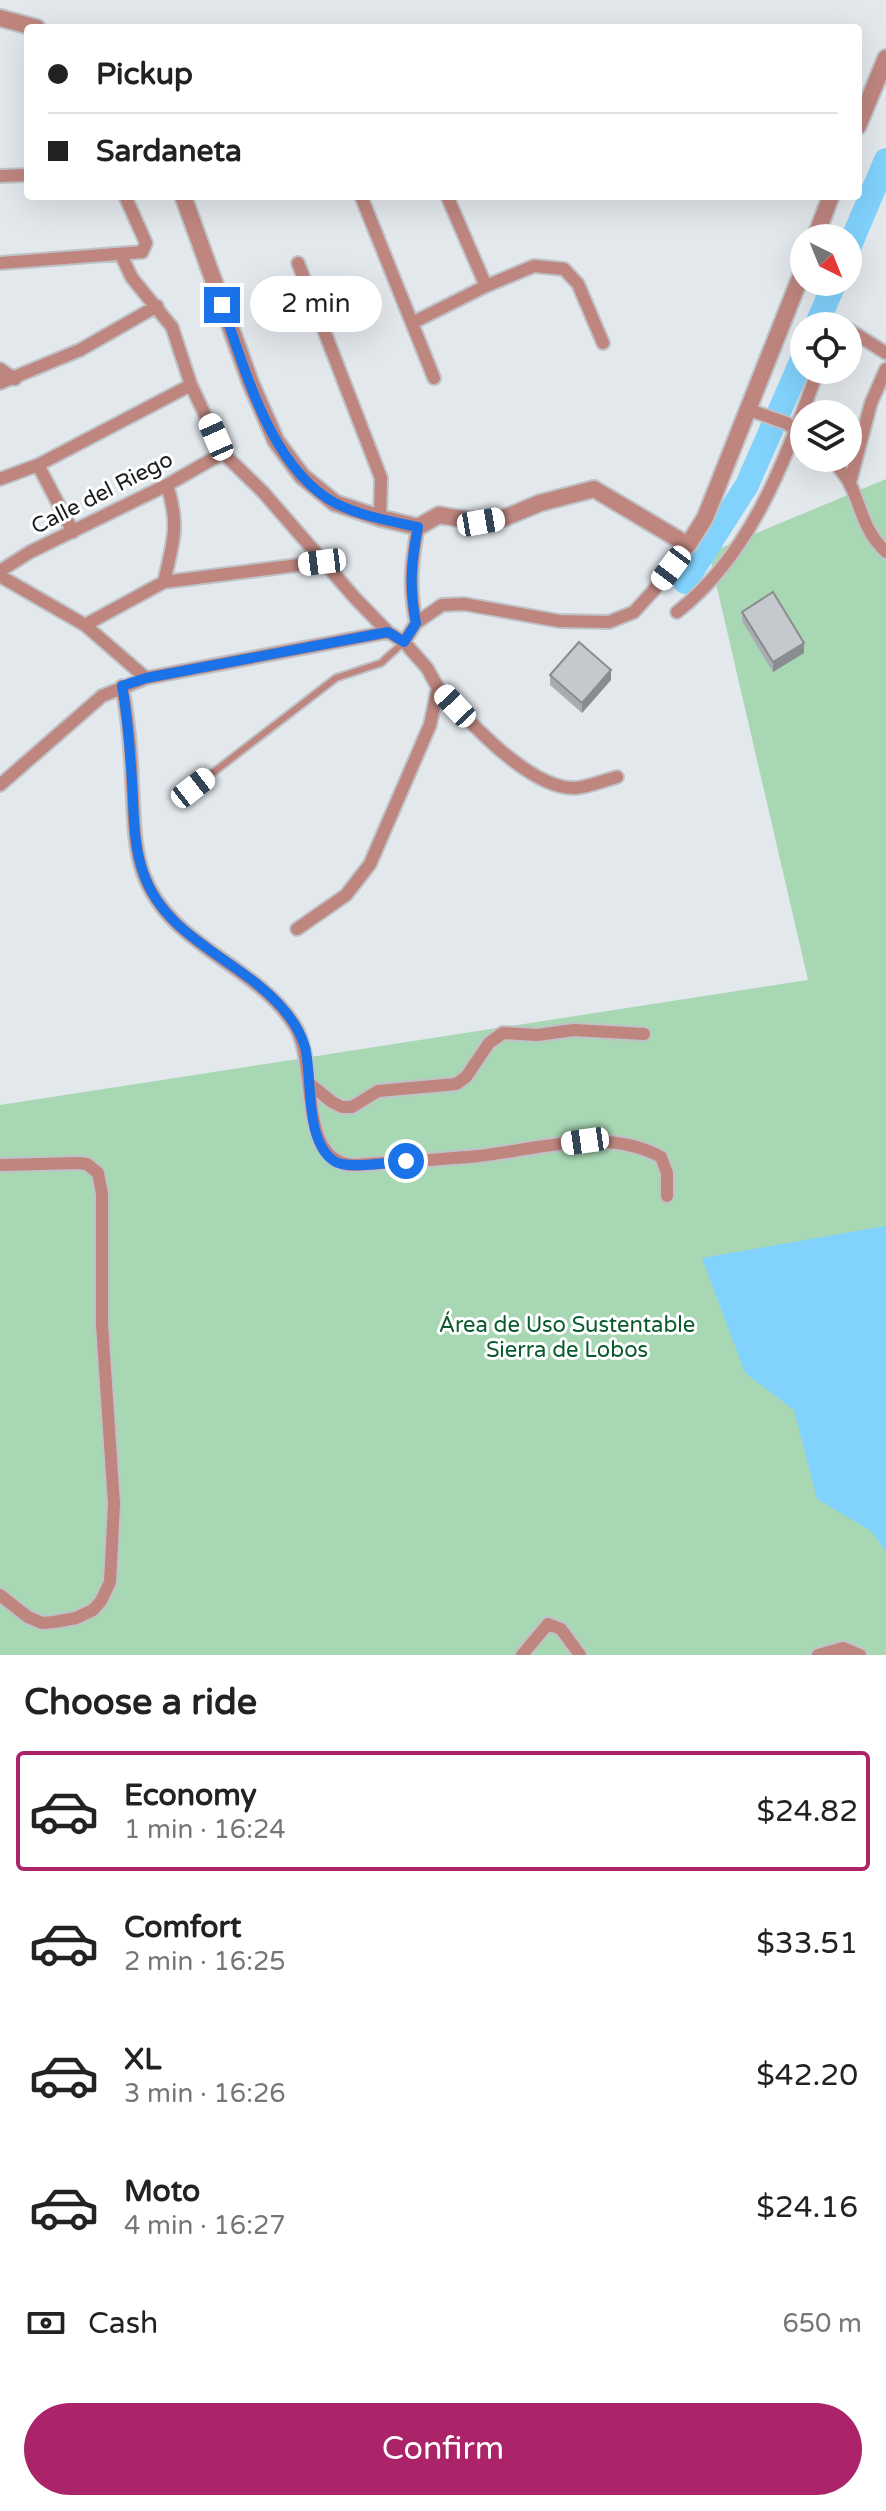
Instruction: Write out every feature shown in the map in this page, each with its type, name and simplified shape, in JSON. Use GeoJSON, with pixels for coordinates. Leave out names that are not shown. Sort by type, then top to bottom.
{"type":"FeatureCollection","features":[{"type":"Feature","properties":{"kind":"street"},"geometry":{"type":"LineString","coordinates":[[0,18],[24,24]]}},
{"type":"Feature","properties":{"kind":"street"},"geometry":{"type":"LineString","coordinates":[[862,116],[886,58]]}},
{"type":"Feature","properties":{"kind":"street"},"geometry":{"type":"LineString","coordinates":[[0,176],[24,175]]}},
{"type":"Feature","properties":{"kind":"street"},"geometry":{"type":"LineString","coordinates":[[0,263],[121,255],[145,250],[146,243],[127,200]]}},
{"type":"Feature","properties":{"kind":"street"},"geometry":{"type":"LineString","coordinates":[[184,200],[251,384],[276,441],[302,476],[335,503],[418,527],[439,515],[481,522],[504,518],[540,503],[594,489],[688,545]]}},
{"type":"Feature","properties":{"kind":"street"},"geometry":{"type":"LineString","coordinates":[[363,200],[434,378]]}},
{"type":"Feature","properties":{"kind":"street"},"geometry":{"type":"LineString","coordinates":[[449,200],[486,286]]}},
{"type":"Feature","properties":{"kind":"street"},"geometry":{"type":"LineString","coordinates":[[820,224],[829,200]]}},
{"type":"Feature","properties":{"kind":"street"},"geometry":{"type":"LineString","coordinates":[[121,255],[132,278],[157,306],[177,337],[191,385],[223,453],[263,492],[322,562],[388,632],[404,642],[427,668],[438,688],[490,742],[545,781],[575,788],[617,777]]}},
{"type":"Feature","properties":{"kind":"street"},"geometry":{"type":"LineString","coordinates":[[298,263],[381,478],[380,518]]}},
{"type":"Feature","properties":{"kind":"street"},"geometry":{"type":"LineString","coordinates":[[412,323],[534,266],[564,269],[578,284],[603,343]]}},
{"type":"Feature","properties":{"kind":"street"},"geometry":{"type":"LineString","coordinates":[[404,642],[416,623],[442,605],[464,604],[559,621],[609,622],[634,612],[688,545],[705,518],[755,412],[794,296]]}},
{"type":"Feature","properties":{"kind":"street"},"geometry":{"type":"LineString","coordinates":[[0,383],[80,350],[157,306]]}},
{"type":"Feature","properties":{"kind":"street"},"geometry":{"type":"LineString","coordinates":[[862,338],[886,353]]}},
{"type":"Feature","properties":{"kind":"street"},"geometry":{"type":"LineString","coordinates":[[0,369],[15,379]]}},
{"type":"Feature","properties":{"kind":"street"},"geometry":{"type":"LineString","coordinates":[[850,482],[871,403],[886,369]]}},
{"type":"Feature","properties":{"kind":"street"},"geometry":{"type":"LineString","coordinates":[[0,479],[38,465],[191,385]]}},
{"type":"Feature","properties":{"kind":"street"},"geometry":{"type":"LineString","coordinates":[[755,412],[790,427]]}},
{"type":"Feature","properties":{"kind":"street"},"geometry":{"type":"LineString","coordinates":[[677,612],[699,595],[727,565],[758,513],[790,440]]}},
{"type":"Feature","properties":{"kind":"street","name":"Calle del Riego"},"geometry":{"type":"LineString","coordinates":[[0,574],[30,552],[167,485],[223,453]]}},
{"type":"Feature","properties":{"kind":"street"},"geometry":{"type":"LineString","coordinates":[[38,465],[73,532]]}},
{"type":"Feature","properties":{"kind":"street"},"geometry":{"type":"LineString","coordinates":[[842,472],[850,482],[865,526],[874,541],[886,552]]}},
{"type":"Feature","properties":{"kind":"street"},"geometry":{"type":"LineString","coordinates":[[164,582],[175,532],[175,510],[167,485]]}},
{"type":"Feature","properties":{"kind":"street"},"geometry":{"type":"LineString","coordinates":[[416,623],[410,567],[418,527]]}},
{"type":"Feature","properties":{"kind":"street"},"geometry":{"type":"LineString","coordinates":[[85,625],[164,582],[322,562]]}},
{"type":"Feature","properties":{"kind":"street"},"geometry":{"type":"LineString","coordinates":[[0,574],[85,625],[146,678]]}},
{"type":"Feature","properties":{"kind":"street"},"geometry":{"type":"LineString","coordinates":[[0,785],[102,696],[122,686],[146,678],[388,632]]}},
{"type":"Feature","properties":{"kind":"street"},"geometry":{"type":"LineString","coordinates":[[122,686],[129,723],[135,830],[142,871],[152,893],[179,928],[248,977],[287,1014],[305,1047],[312,1118],[318,1137],[332,1160],[340,1164],[449,1159],[585,1141],[617,1141],[661,1157],[667,1173],[667,1196]]}},
{"type":"Feature","properties":{"kind":"street"},"geometry":{"type":"LineString","coordinates":[[297,929],[346,895],[370,864],[430,725],[438,688]]}},
{"type":"Feature","properties":{"kind":"street"},"geometry":{"type":"LineString","coordinates":[[311,1085],[332,1102],[342,1107],[352,1107],[378,1091],[456,1084],[466,1077],[489,1043],[503,1033],[537,1035],[574,1030],[644,1034]]}},
{"type":"Feature","properties":{"kind":"street"},"geometry":{"type":"LineString","coordinates":[[0,1165],[79,1163],[87,1164],[98,1173],[102,1194],[102,1324],[114,1504],[110,1582],[93,1610],[76,1618],[42,1623],[28,1617],[0,1595]]}},
{"type":"Feature","properties":{"kind":"street"},"geometry":{"type":"LineString","coordinates":[[522,1655],[548,1624],[561,1629],[580,1655]]}},
{"type":"Feature","properties":{"kind":"street"},"geometry":{"type":"LineString","coordinates":[[818,1655],[843,1648],[860,1655]]}},
{"type":"Feature","properties":{"kind":"lane"},"geometry":{"type":"LineString","coordinates":[[193,788],[336,678],[381,663],[404,642]]}},
{"type":"Feature","properties":{"kind":"green space","name":"Área de Uso Sustentable Sierra de Lobos"},"geometry":{"type":"Polygon","coordinates":[[[886,479],[886,1655],[0,1655],[0,1105],[808,980],[709,553],[886,479]]]}},
{"type":"Feature","properties":{"kind":"water"},"geometry":{"type":"Polygon","coordinates":[[[886,1226],[886,1552],[871,1531],[817,1499],[794,1410],[745,1373],[702,1258],[886,1226]]]}},
{"type":"Feature","properties":{"kind":"building"},"geometry":{"type":"Polygon","coordinates":[[[773,592],[804,643],[773,662],[742,612],[773,592]]]}},
{"type":"Feature","properties":{"kind":"building"},"geometry":{"type":"Polygon","coordinates":[[[579,642],[611,670],[582,703],[550,675],[579,642]]]}},
{"type":"Feature","properties":{"kind":"waterway"},"geometry":{"type":"LineString","coordinates":[[859,224],[886,160]]}},
{"type":"Feature","properties":{"kind":"waterway"},"geometry":{"type":"LineString","coordinates":[[822,312],[829,296]]}},
{"type":"Feature","properties":{"kind":"waterway"},"geometry":{"type":"LineString","coordinates":[[685,582],[747,485],[791,384]]}},
{"type":"Feature","properties":{"kind":"route"},"geometry":{"type":"LineString","coordinates":[[222,305],[276,441],[302,476],[335,503],[418,527],[410,567],[416,623],[404,642],[388,632],[146,678],[122,686],[129,723],[135,830],[142,871],[152,893],[179,928],[268,993],[297,1029],[305,1047],[312,1118],[318,1137],[332,1160],[354,1165],[406,1161]]}}]}
